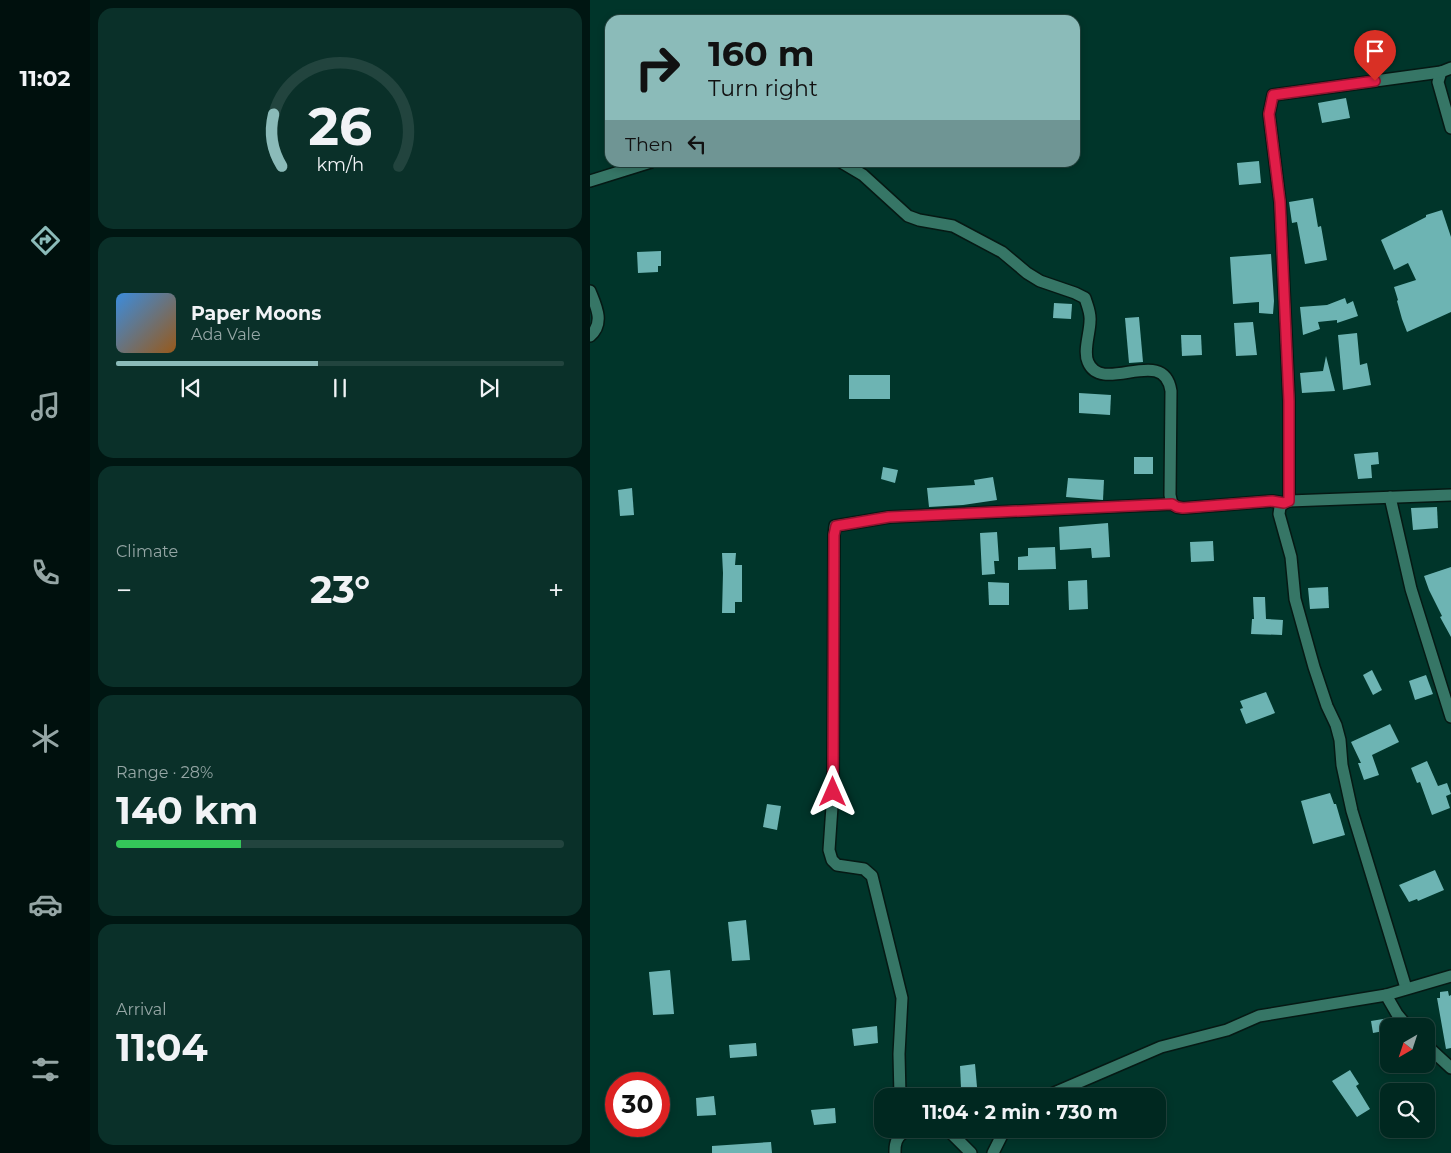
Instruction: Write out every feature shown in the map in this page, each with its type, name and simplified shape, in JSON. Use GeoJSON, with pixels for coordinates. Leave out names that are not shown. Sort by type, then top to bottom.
{"type":"FeatureCollection","features":[{"type":"Feature","properties":{"kind":"street"},"geometry":{"type":"LineString","coordinates":[[1446,70],[1438,82],[1451,128]]}},
{"type":"Feature","properties":{"kind":"street"},"geometry":{"type":"LineString","coordinates":[[1406,988],[1352,811],[1336,725],[1327,706],[1314,667],[1295,599],[1290,557],[1279,514],[1280,507],[1286,502],[1289,401],[1280,202],[1269,114],[1273,95],[1446,70]]}},
{"type":"Feature","properties":{"kind":"street"},"geometry":{"type":"LineString","coordinates":[[590,181],[635,167]]}},
{"type":"Feature","properties":{"kind":"street"},"geometry":{"type":"LineString","coordinates":[[849,167],[863,175],[908,216],[919,220],[954,226],[1002,252],[1027,273],[1040,281],[1085,298],[1091,318],[1087,362],[1092,369],[1100,373],[1110,374],[1150,370],[1159,372],[1166,377],[1171,391],[1170,495],[1172,504]]}},
{"type":"Feature","properties":{"kind":"street"},"geometry":{"type":"LineString","coordinates":[[590,290],[598,312],[599,322],[595,332],[590,336]]}},
{"type":"Feature","properties":{"kind":"street"},"geometry":{"type":"LineString","coordinates":[[900,1088],[898,1054],[902,998],[872,876],[864,869],[837,865],[832,860],[829,850],[833,792],[834,545],[836,526],[889,517],[1172,504],[1183,508],[1272,501],[1451,495]]}},
{"type":"Feature","properties":{"kind":"street"},"geometry":{"type":"LineString","coordinates":[[1390,497],[1411,589],[1451,717]]}},
{"type":"Feature","properties":{"kind":"street"},"geometry":{"type":"LineString","coordinates":[[1066,1088],[1161,1047],[1228,1030],[1259,1016],[1386,994],[1451,976]]}},
{"type":"Feature","properties":{"kind":"street"},"geometry":{"type":"LineString","coordinates":[[1386,994],[1400,1018]]}},
{"type":"Feature","properties":{"kind":"street"},"geometry":{"type":"LineString","coordinates":[[1435,1053],[1451,1068]]}},
{"type":"Feature","properties":{"kind":"street"},"geometry":{"type":"LineString","coordinates":[[895,1153],[895,1144],[898,1138]]}},
{"type":"Feature","properties":{"kind":"street"},"geometry":{"type":"LineString","coordinates":[[956,1138],[971,1153]]}},
{"type":"Feature","properties":{"kind":"street"},"geometry":{"type":"LineString","coordinates":[[993,1153],[1001,1138]]}},
{"type":"Feature","properties":{"kind":"building"},"geometry":{"type":"Polygon","coordinates":[[[1346,98],[1350,118],[1322,123],[1318,103],[1346,98]]]}},
{"type":"Feature","properties":{"kind":"building"},"geometry":{"type":"Polygon","coordinates":[[[1259,161],[1261,183],[1239,185],[1237,163],[1259,161]]]}},
{"type":"Feature","properties":{"kind":"building"},"geometry":{"type":"Polygon","coordinates":[[[1313,198],[1318,227],[1321,226],[1327,260],[1305,264],[1297,222],[1292,223],[1289,202],[1313,198]]]}},
{"type":"Feature","properties":{"kind":"building"},"geometry":{"type":"Polygon","coordinates":[[[1442,210],[1451,237],[1451,312],[1407,332],[1394,287],[1416,280],[1408,263],[1394,270],[1381,240],[1426,217],[1426,215],[1442,210]]]}},
{"type":"Feature","properties":{"kind":"building"},"geometry":{"type":"Polygon","coordinates":[[[661,251],[661,266],[658,266],[658,272],[638,273],[637,252],[661,251]]]}},
{"type":"Feature","properties":{"kind":"building"},"geometry":{"type":"Polygon","coordinates":[[[1271,254],[1273,314],[1259,313],[1259,302],[1233,304],[1230,257],[1271,254]]]}},
{"type":"Feature","properties":{"kind":"building"},"geometry":{"type":"Polygon","coordinates":[[[1345,298],[1347,304],[1353,301],[1358,316],[1337,323],[1337,320],[1318,322],[1320,329],[1303,335],[1300,307],[1327,305],[1345,298]]]}},
{"type":"Feature","properties":{"kind":"building"},"geometry":{"type":"Polygon","coordinates":[[[1054,303],[1072,304],[1071,319],[1053,318],[1054,303]]]}},
{"type":"Feature","properties":{"kind":"building"},"geometry":{"type":"Polygon","coordinates":[[[1139,317],[1143,362],[1129,363],[1125,318],[1139,317]]]}},
{"type":"Feature","properties":{"kind":"building"},"geometry":{"type":"Polygon","coordinates":[[[1253,322],[1257,355],[1236,356],[1234,323],[1253,322]]]}},
{"type":"Feature","properties":{"kind":"building"},"geometry":{"type":"Polygon","coordinates":[[[1357,333],[1360,365],[1367,363],[1371,385],[1343,390],[1338,335],[1357,333]]]}},
{"type":"Feature","properties":{"kind":"building"},"geometry":{"type":"Polygon","coordinates":[[[1181,335],[1201,335],[1202,355],[1182,356],[1181,335]]]}},
{"type":"Feature","properties":{"kind":"building"},"geometry":{"type":"Polygon","coordinates":[[[1326,356],[1335,391],[1302,393],[1300,373],[1323,371],[1326,356]]]}},
{"type":"Feature","properties":{"kind":"building"},"geometry":{"type":"Polygon","coordinates":[[[849,375],[890,375],[890,399],[849,399],[849,375]]]}},
{"type":"Feature","properties":{"kind":"building"},"geometry":{"type":"Polygon","coordinates":[[[1079,393],[1111,395],[1110,415],[1079,413],[1079,393]]]}},
{"type":"Feature","properties":{"kind":"building"},"geometry":{"type":"Polygon","coordinates":[[[1378,452],[1379,464],[1371,465],[1372,478],[1358,479],[1354,454],[1378,452]]]}},
{"type":"Feature","properties":{"kind":"building"},"geometry":{"type":"Polygon","coordinates":[[[1134,457],[1153,457],[1153,474],[1134,474],[1134,457]]]}},
{"type":"Feature","properties":{"kind":"building"},"geometry":{"type":"Polygon","coordinates":[[[883,467],[898,470],[895,483],[881,479],[883,467]]]}},
{"type":"Feature","properties":{"kind":"building"},"geometry":{"type":"Polygon","coordinates":[[[993,477],[997,500],[929,507],[927,488],[975,485],[974,480],[993,477]]]}},
{"type":"Feature","properties":{"kind":"building"},"geometry":{"type":"Polygon","coordinates":[[[1068,478],[1104,480],[1103,500],[1066,497],[1068,478]]]}},
{"type":"Feature","properties":{"kind":"building"},"geometry":{"type":"Polygon","coordinates":[[[632,488],[634,515],[620,516],[618,490],[632,488]]]}},
{"type":"Feature","properties":{"kind":"building"},"geometry":{"type":"Polygon","coordinates":[[[1437,507],[1438,528],[1413,530],[1411,508],[1437,507]]]}},
{"type":"Feature","properties":{"kind":"building"},"geometry":{"type":"Polygon","coordinates":[[[1108,523],[1110,557],[1092,558],[1091,548],[1060,550],[1059,527],[1108,523]]]}},
{"type":"Feature","properties":{"kind":"building"},"geometry":{"type":"Polygon","coordinates":[[[997,532],[999,561],[994,561],[995,574],[982,575],[980,533],[997,532]]]}},
{"type":"Feature","properties":{"kind":"building"},"geometry":{"type":"Polygon","coordinates":[[[1213,541],[1214,561],[1191,562],[1190,542],[1213,541]]]}},
{"type":"Feature","properties":{"kind":"building"},"geometry":{"type":"Polygon","coordinates":[[[1055,547],[1056,569],[1018,570],[1018,557],[1028,556],[1028,548],[1055,547]]]}},
{"type":"Feature","properties":{"kind":"building"},"geometry":{"type":"Polygon","coordinates":[[[722,553],[736,553],[735,565],[742,565],[742,602],[735,602],[735,613],[722,613],[722,553]]]}},
{"type":"Feature","properties":{"kind":"building"},"geometry":{"type":"Polygon","coordinates":[[[1451,567],[1451,637],[1440,617],[1442,616],[1424,576],[1451,567]]]}},
{"type":"Feature","properties":{"kind":"building"},"geometry":{"type":"Polygon","coordinates":[[[1087,580],[1088,609],[1069,610],[1068,581],[1087,580]]]}},
{"type":"Feature","properties":{"kind":"building"},"geometry":{"type":"Polygon","coordinates":[[[988,582],[1009,583],[1009,605],[989,605],[988,582]]]}},
{"type":"Feature","properties":{"kind":"building"},"geometry":{"type":"Polygon","coordinates":[[[1328,587],[1329,608],[1310,609],[1308,588],[1328,587]]]}},
{"type":"Feature","properties":{"kind":"building"},"geometry":{"type":"Polygon","coordinates":[[[1253,597],[1265,597],[1266,619],[1283,620],[1282,635],[1251,634],[1252,619],[1254,619],[1253,597]]]}},
{"type":"Feature","properties":{"kind":"building"},"geometry":{"type":"Polygon","coordinates":[[[1372,670],[1382,690],[1373,695],[1363,675],[1372,670]]]}},
{"type":"Feature","properties":{"kind":"building"},"geometry":{"type":"Polygon","coordinates":[[[1426,675],[1433,694],[1415,700],[1409,681],[1426,675]]]}},
{"type":"Feature","properties":{"kind":"building"},"geometry":{"type":"Polygon","coordinates":[[[1266,692],[1275,713],[1246,724],[1240,709],[1243,708],[1240,701],[1266,692]]]}},
{"type":"Feature","properties":{"kind":"building"},"geometry":{"type":"Polygon","coordinates":[[[1390,724],[1399,742],[1372,755],[1379,775],[1364,780],[1358,763],[1361,763],[1351,742],[1390,724]]]}},
{"type":"Feature","properties":{"kind":"building"},"geometry":{"type":"Polygon","coordinates":[[[1427,761],[1438,786],[1447,783],[1451,794],[1446,796],[1450,808],[1432,815],[1420,782],[1417,783],[1411,768],[1427,761]]]}},
{"type":"Feature","properties":{"kind":"building"},"geometry":{"type":"Polygon","coordinates":[[[1330,793],[1334,804],[1336,804],[1345,835],[1313,844],[1301,801],[1330,793]]]}},
{"type":"Feature","properties":{"kind":"building"},"geometry":{"type":"Polygon","coordinates":[[[767,804],[781,806],[777,830],[763,827],[767,804]]]}},
{"type":"Feature","properties":{"kind":"building"},"geometry":{"type":"Polygon","coordinates":[[[1435,870],[1444,890],[1418,901],[1417,899],[1409,902],[1399,885],[1435,870]]]}},
{"type":"Feature","properties":{"kind":"building"},"geometry":{"type":"Polygon","coordinates":[[[746,920],[750,960],[732,961],[728,922],[746,920]]]}},
{"type":"Feature","properties":{"kind":"building"},"geometry":{"type":"Polygon","coordinates":[[[670,970],[674,1014],[653,1015],[649,972],[670,970]]]}},
{"type":"Feature","properties":{"kind":"building"},"geometry":{"type":"Polygon","coordinates":[[[1448,991],[1449,996],[1451,995],[1451,1048],[1446,1049],[1437,998],[1440,998],[1440,992],[1448,991]]]}},
{"type":"Feature","properties":{"kind":"building"},"geometry":{"type":"Polygon","coordinates":[[[1380,1020],[1380,1032],[1373,1033],[1371,1021],[1380,1020]]]}},
{"type":"Feature","properties":{"kind":"building"},"geometry":{"type":"Polygon","coordinates":[[[877,1026],[878,1043],[854,1046],[852,1029],[877,1026]]]}},
{"type":"Feature","properties":{"kind":"building"},"geometry":{"type":"Polygon","coordinates":[[[756,1043],[757,1056],[730,1058],[729,1045],[756,1043]]]}},
{"type":"Feature","properties":{"kind":"building"},"geometry":{"type":"Polygon","coordinates":[[[975,1064],[977,1087],[961,1088],[960,1066],[975,1064]]]}},
{"type":"Feature","properties":{"kind":"building"},"geometry":{"type":"Polygon","coordinates":[[[1350,1070],[1359,1084],[1356,1086],[1370,1109],[1357,1117],[1332,1081],[1350,1070]]]}},
{"type":"Feature","properties":{"kind":"building"},"geometry":{"type":"Polygon","coordinates":[[[714,1096],[716,1115],[697,1116],[696,1098],[714,1096]]]}},
{"type":"Feature","properties":{"kind":"building"},"geometry":{"type":"Polygon","coordinates":[[[835,1108],[836,1123],[814,1125],[811,1110],[835,1108]]]}},
{"type":"Feature","properties":{"kind":"building"},"geometry":{"type":"Polygon","coordinates":[[[771,1142],[772,1153],[712,1153],[712,1146],[771,1142]]]}},
{"type":"Feature","properties":{"kind":"route"},"geometry":{"type":"LineString","coordinates":[[833,792],[834,535],[836,526],[889,517],[1172,504],[1183,508],[1272,501],[1284,503],[1289,501],[1289,401],[1280,202],[1269,114],[1273,95],[1375,81]]}}]}
